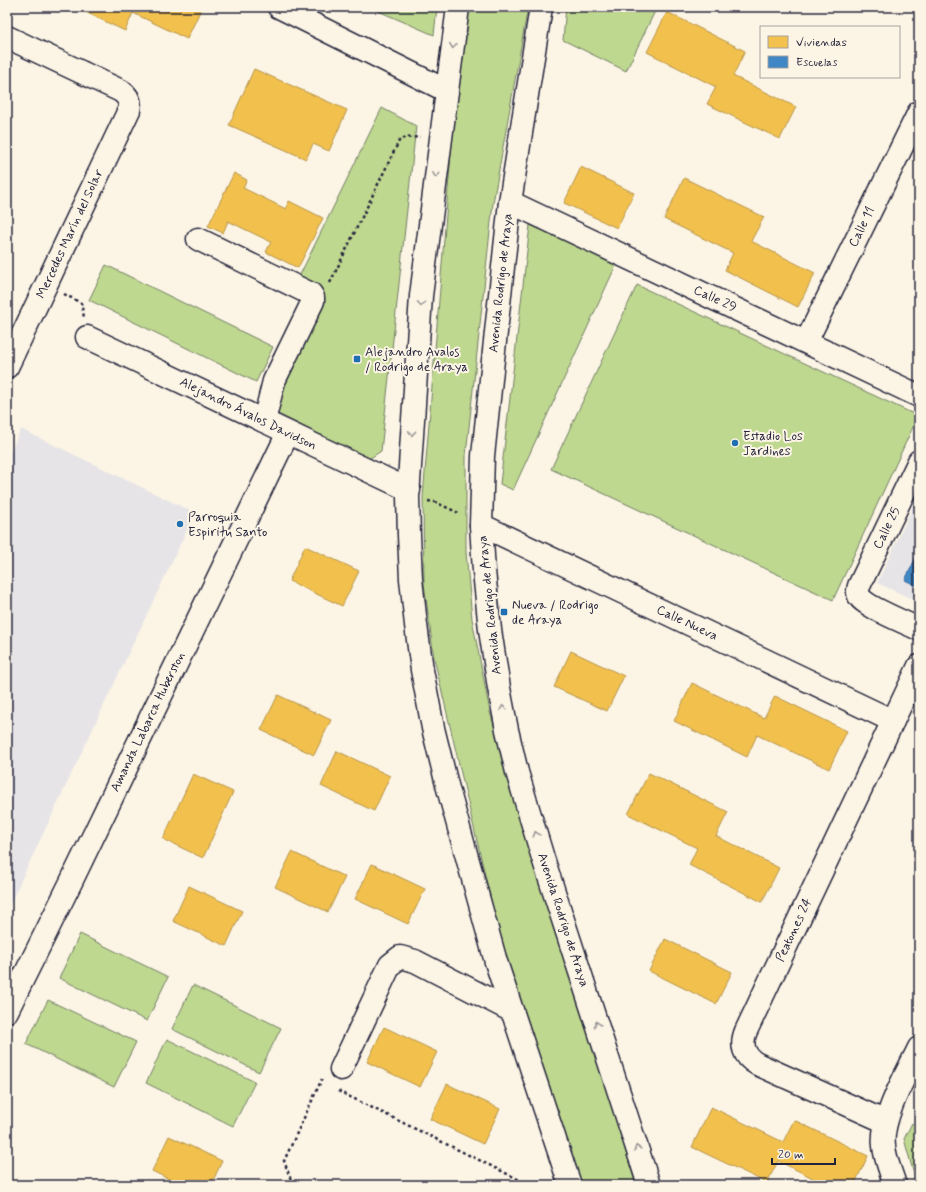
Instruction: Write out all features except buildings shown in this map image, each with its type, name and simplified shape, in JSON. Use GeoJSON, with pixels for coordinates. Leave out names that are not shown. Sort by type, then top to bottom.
{"type":"FeatureCollection","features":[{"type":"Feature","properties":{"kind":"street"},"geometry":{"type":"LineString","coordinates":[[279,7],[447,91]]}},
{"type":"Feature","properties":{"kind":"street"},"geometry":{"type":"LineString","coordinates":[[458,7],[421,296],[408,494],[411,579],[422,670],[433,728],[447,785],[496,962],[570,1185]]}},
{"type":"Feature","properties":{"kind":"street","name":"Avenida Rodrigo de Araya"},"geometry":{"type":"LineString","coordinates":[[541,7],[510,202],[483,456],[481,525],[490,630],[499,688],[517,772],[543,858],[649,1185]]}},
{"type":"Feature","properties":{"kind":"street","name":"Mercedes Marín del Solar"},"geometry":{"type":"LineString","coordinates":[[7,367],[129,110],[130,105],[126,95],[121,91],[8,42]]}},
{"type":"Feature","properties":{"kind":"street","name":"Calle 11"},"geometry":{"type":"LineString","coordinates":[[806,342],[919,112]]}},
{"type":"Feature","properties":{"kind":"street","name":"Calle 29"},"geometry":{"type":"LineString","coordinates":[[510,202],[919,396]]}},
{"type":"Feature","properties":{"kind":"street"},"geometry":{"type":"LineString","coordinates":[[198,239],[311,294],[313,297],[313,301],[274,381],[264,421]]}},
{"type":"Feature","properties":{"kind":"street","name":"Alejandro Ávalos Davidson"},"geometry":{"type":"LineString","coordinates":[[87,337],[264,421],[408,494]]}},
{"type":"Feature","properties":{"kind":"street","name":"Amanda Labarca Huberston"},"geometry":{"type":"LineString","coordinates":[[7,1011],[79,866],[288,433]]}},
{"type":"Feature","properties":{"kind":"street","name":"Calle 25"},"geometry":{"type":"LineString","coordinates":[[919,461],[859,586],[858,591],[859,596],[865,603],[919,629]]}},
{"type":"Feature","properties":{"kind":"street","name":"Calle Nueva"},"geometry":{"type":"LineString","coordinates":[[481,525],[893,721]]}},
{"type":"Feature","properties":{"kind":"street","name":"Peatones 24"},"geometry":{"type":"LineString","coordinates":[[886,1122],[757,1064],[747,1056],[744,1051],[743,1044],[746,1031],[919,666]]}},
{"type":"Feature","properties":{"kind":"street"},"geometry":{"type":"LineString","coordinates":[[333,1078],[390,966],[400,957],[415,961],[512,1011]]}},
{"type":"Feature","properties":{"kind":"street"},"geometry":{"type":"LineString","coordinates":[[895,1185],[883,1145],[886,1122],[890,1109],[919,1048]]}},
{"type":"Feature","properties":{"kind":"path"},"geometry":{"type":"LineString","coordinates":[[313,297],[330,283],[400,139],[441,137]]}},
{"type":"Feature","properties":{"kind":"path"},"geometry":{"type":"LineString","coordinates":[[46,285],[81,303],[87,337]]}},
{"type":"Feature","properties":{"kind":"path"},"geometry":{"type":"LineString","coordinates":[[408,494],[435,502],[481,525]]}},
{"type":"Feature","properties":{"kind":"path"},"geometry":{"type":"LineString","coordinates":[[301,1185],[291,1180],[284,1162],[320,1082],[333,1078],[530,1185]]}},
{"type":"Feature","properties":{"kind":"path"},"geometry":{"type":"LineString","coordinates":[[320,1082],[327,1086]]}},
{"type":"Feature","properties":{"kind":"shaded area"},"geometry":{"type":"Polygon","coordinates":[[[21,429],[195,513],[7,910],[7,459],[21,429]]]}},
{"type":"Feature","properties":{"kind":"shaded area"},"geometry":{"type":"Polygon","coordinates":[[[919,494],[919,602],[877,583],[919,494]]]}},
{"type":"Feature","properties":{"kind":"green space"},"geometry":{"type":"Polygon","coordinates":[[[369,7],[437,7],[434,35],[369,7]]]}},
{"type":"Feature","properties":{"kind":"green space"},"geometry":{"type":"Polygon","coordinates":[[[468,7],[528,7],[493,203],[466,455],[466,552],[472,619],[490,712],[636,1185],[580,1185],[505,960],[434,658],[424,583],[423,497],[456,92],[468,7]]]}},
{"type":"Feature","properties":{"kind":"green space"},"geometry":{"type":"Polygon","coordinates":[[[566,7],[657,7],[626,71],[563,40],[566,7]]]}},
{"type":"Feature","properties":{"kind":"green space"},"geometry":{"type":"Polygon","coordinates":[[[382,108],[416,126],[381,451],[369,459],[260,405],[315,293],[296,283],[382,108]]]}},
{"type":"Feature","properties":{"kind":"green space"},"geometry":{"type":"Polygon","coordinates":[[[530,225],[617,263],[513,490],[500,484],[530,225]]]}},
{"type":"Feature","properties":{"kind":"green space"},"geometry":{"type":"Polygon","coordinates":[[[106,265],[273,347],[256,382],[89,300],[106,265]]]}},
{"type":"Feature","properties":{"kind":"green space","name":"Estadio Los Jardines"},"geometry":{"type":"Polygon","coordinates":[[[637,285],[918,416],[833,600],[551,469],[637,285]]]}},
{"type":"Feature","properties":{"kind":"green space"},"geometry":{"type":"Polygon","coordinates":[[[80,934],[168,977],[147,1021],[59,978],[80,934]]]}},
{"type":"Feature","properties":{"kind":"green space"},"geometry":{"type":"Polygon","coordinates":[[[193,985],[281,1028],[259,1072],[172,1029],[193,985]]]}},
{"type":"Feature","properties":{"kind":"green space"},"geometry":{"type":"Polygon","coordinates":[[[48,1000],[136,1042],[114,1087],[26,1044],[48,1000]]]}},
{"type":"Feature","properties":{"kind":"green space"},"geometry":{"type":"Polygon","coordinates":[[[167,1039],[255,1082],[233,1126],[146,1083],[167,1039]]]}},
{"type":"Feature","properties":{"kind":"green space"},"geometry":{"type":"Polygon","coordinates":[[[912,1123],[919,1127],[919,1185],[917,1185],[904,1139],[912,1123]]]}},
{"type":"Feature","properties":{"kind":"place","name":"Alejandro Avalos / Rodrigo de Araya"},"geometry":{"type":"Point","coordinates":[357,359]}},
{"type":"Feature","properties":{"kind":"place","name":"Estadio Los Jardines"},"geometry":{"type":"Point","coordinates":[735,443]}},
{"type":"Feature","properties":{"kind":"place","name":"Parroquia Espiritu Santo"},"geometry":{"type":"Point","coordinates":[180,524]}},
{"type":"Feature","properties":{"kind":"place","name":"Nueva / Rodrigo de Araya"},"geometry":{"type":"Point","coordinates":[504,612]}}]}
